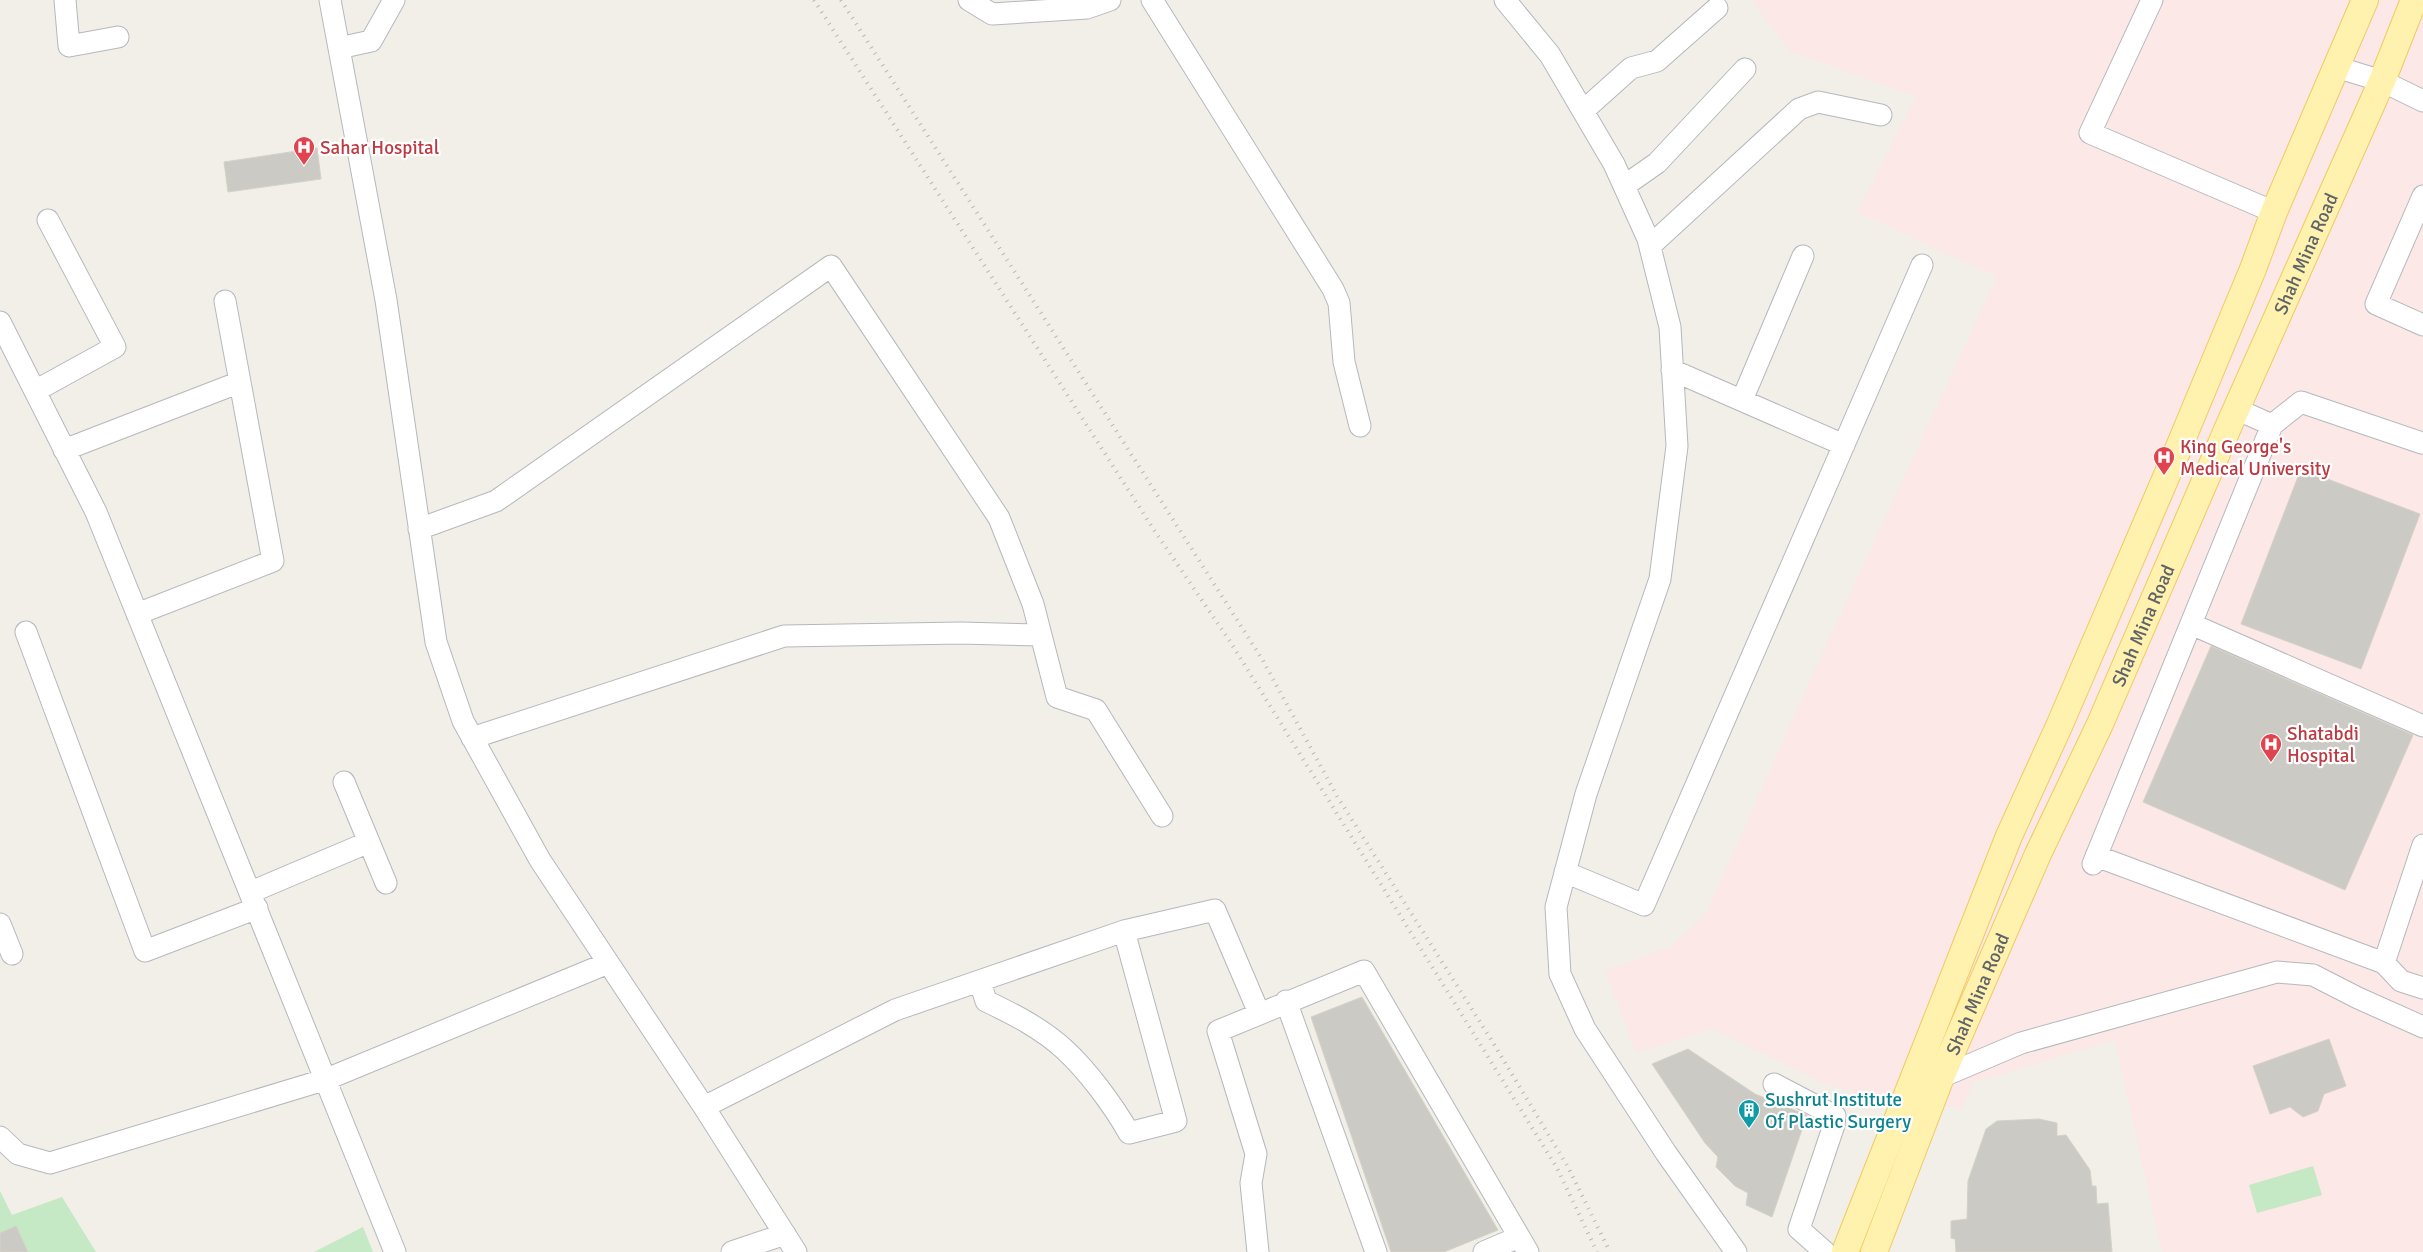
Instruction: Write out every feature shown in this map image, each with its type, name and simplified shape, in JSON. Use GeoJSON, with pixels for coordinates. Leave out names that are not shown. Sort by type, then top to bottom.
{"type":"FeatureCollection","features":[{"type":"Feature","properties":{"kind":"main road","name":"Shah Mina Road"},"geometry":{"type":"LineString","coordinates":[[1874,1252],[1929,1074],[2009,836],[2060,724],[2179,447],[2253,269],[2274,212],[2365,0]]}},
{"type":"Feature","properties":{"kind":"main road","name":"Shah Mina Road"},"geometry":{"type":"LineString","coordinates":[[1845,1252],[1929,1074],[2093,738],[2213,461],[2382,82],[2414,0]]}},
{"type":"Feature","properties":{"kind":"main road"},"geometry":{"type":"LineString","coordinates":[[2253,269],[2292,283]]}},
{"type":"Feature","properties":{"kind":"main road"},"geometry":{"type":"LineString","coordinates":[[2179,447],[2213,461]]}},
{"type":"Feature","properties":{"kind":"main road"},"geometry":{"type":"LineString","coordinates":[[2060,724],[2093,738]]}},
{"type":"Feature","properties":{"kind":"street"},"geometry":{"type":"LineString","coordinates":[[65,0],[69,46],[118,37]]}},
{"type":"Feature","properties":{"kind":"street"},"geometry":{"type":"LineString","coordinates":[[330,0],[386,300],[436,642],[463,721],[540,860],[704,1107],[796,1252]]}},
{"type":"Feature","properties":{"kind":"street"},"geometry":{"type":"LineString","coordinates":[[339,48],[370,41],[394,0]]}},
{"type":"Feature","properties":{"kind":"street"},"geometry":{"type":"LineString","coordinates":[[969,0],[992,14],[1087,8],[1110,0]]}},
{"type":"Feature","properties":{"kind":"street"},"geometry":{"type":"LineString","coordinates":[[1152,0],[1333,289],[1339,303],[1344,362],[1360,426]]}},
{"type":"Feature","properties":{"kind":"street"},"geometry":{"type":"LineString","coordinates":[[1505,0],[1550,55],[1614,164],[1650,246],[1670,327],[1677,446],[1660,579],[1586,794],[1556,907],[1560,974],[1585,1029],[1666,1153],[1736,1252]]}},
{"type":"Feature","properties":{"kind":"street"},"geometry":{"type":"LineString","coordinates":[[2152,0],[2090,133],[2274,212]]}},
{"type":"Feature","properties":{"kind":"street"},"geometry":{"type":"LineString","coordinates":[[1582,111],[1630,68],[1656,61],[1717,8]]}},
{"type":"Feature","properties":{"kind":"street"},"geometry":{"type":"LineString","coordinates":[[2336,68],[2382,82],[2423,101]]}},
{"type":"Feature","properties":{"kind":"street"},"geometry":{"type":"LineString","coordinates":[[1624,186],[1657,164],[1745,69]]}},
{"type":"Feature","properties":{"kind":"street"},"geometry":{"type":"LineString","coordinates":[[1650,246],[1799,110],[1818,102],[1881,116]]}},
{"type":"Feature","properties":{"kind":"street"},"geometry":{"type":"LineString","coordinates":[[2423,196],[2376,304],[2423,325]]}},
{"type":"Feature","properties":{"kind":"street"},"geometry":{"type":"LineString","coordinates":[[35,391],[115,347],[48,220]]}},
{"type":"Feature","properties":{"kind":"street"},"geometry":{"type":"LineString","coordinates":[[1742,400],[1803,256]]}},
{"type":"Feature","properties":{"kind":"street"},"geometry":{"type":"LineString","coordinates":[[1565,872],[1644,905],[1922,265]]}},
{"type":"Feature","properties":{"kind":"street"},"geometry":{"type":"LineString","coordinates":[[419,529],[496,501],[832,266],[999,518],[1033,604],[1057,697],[1096,710],[1162,816]]}},
{"type":"Feature","properties":{"kind":"street"},"geometry":{"type":"LineString","coordinates":[[138,614],[273,561],[225,300]]}},
{"type":"Feature","properties":{"kind":"street"},"geometry":{"type":"LineString","coordinates":[[0,322],[96,512],[395,1252]]}},
{"type":"Feature","properties":{"kind":"street"},"geometry":{"type":"LineString","coordinates":[[1672,370],[1844,445]]}},
{"type":"Feature","properties":{"kind":"street"},"geometry":{"type":"LineString","coordinates":[[64,450],[240,382]]}},
{"type":"Feature","properties":{"kind":"street"},"geometry":{"type":"LineString","coordinates":[[2422,444],[2301,402],[2272,425],[2095,860],[2384,963],[2401,982],[2423,988]]}},
{"type":"Feature","properties":{"kind":"street"},"geometry":{"type":"LineString","coordinates":[[2236,409],[2272,425]]}},
{"type":"Feature","properties":{"kind":"street"},"geometry":{"type":"LineString","coordinates":[[2190,624],[2423,726]]}},
{"type":"Feature","properties":{"kind":"street"},"geometry":{"type":"LineString","coordinates":[[26,632],[145,950],[254,900],[369,842]]}},
{"type":"Feature","properties":{"kind":"street"},"geometry":{"type":"LineString","coordinates":[[472,738],[784,636],[961,633],[1040,635]]}},
{"type":"Feature","properties":{"kind":"street"},"geometry":{"type":"LineString","coordinates":[[344,782],[386,883]]}},
{"type":"Feature","properties":{"kind":"street"},"geometry":{"type":"LineString","coordinates":[[2384,963],[2423,845]]}},
{"type":"Feature","properties":{"kind":"street"},"geometry":{"type":"LineString","coordinates":[[704,1107],[895,1010],[1124,931],[1214,910],[1259,1013]]}},
{"type":"Feature","properties":{"kind":"street"},"geometry":{"type":"LineString","coordinates":[[0,924],[12,954]]}},
{"type":"Feature","properties":{"kind":"street"},"geometry":{"type":"LineString","coordinates":[[980,982],[986,1001],[1019,1017],[1064,1049],[1114,1107],[1130,1133],[1176,1121],[1124,931]]}},
{"type":"Feature","properties":{"kind":"street"},"geometry":{"type":"LineString","coordinates":[[0,1137],[18,1154],[50,1163],[326,1079],[608,963]]}},
{"type":"Feature","properties":{"kind":"street"},"geometry":{"type":"LineString","coordinates":[[1258,1252],[1251,1183],[1256,1154],[1218,1031],[1286,1001],[1364,971],[1524,1244],[1484,1252]]}},
{"type":"Feature","properties":{"kind":"street"},"geometry":{"type":"LineString","coordinates":[[1929,1074],[2021,1043],[2278,972],[2313,975],[2358,998],[2423,1027]]}},
{"type":"Feature","properties":{"kind":"street"},"geometry":{"type":"LineString","coordinates":[[1286,1001],[1376,1252]]}},
{"type":"Feature","properties":{"kind":"street"},"geometry":{"type":"LineString","coordinates":[[1774,1084],[1835,1116],[1834,1125],[1798,1229],[1825,1252]]}},
{"type":"Feature","properties":{"kind":"street"},"geometry":{"type":"LineString","coordinates":[[732,1252],[785,1234]]}},
{"type":"Feature","properties":{"kind":"shaded area","name":"King George's Medical University"},"geometry":{"type":"Polygon","coordinates":[[[1752,0],[2423,0],[2423,1252],[2162,1252],[2115,1040],[1973,1083],[1963,1108],[1879,1100],[1824,1083],[1712,1029],[1636,1053],[1605,971],[1670,947],[1706,914],[1812,676],[1997,277],[1857,212],[1916,97],[1790,51],[1752,0]]]}},
{"type":"Feature","properties":{"kind":"green space"},"geometry":{"type":"Polygon","coordinates":[[[2313,1166],[2322,1195],[2257,1213],[2249,1185],[2313,1166]]]}},
{"type":"Feature","properties":{"kind":"green space"},"geometry":{"type":"Polygon","coordinates":[[[0,1191],[12,1215],[62,1197],[96,1252],[0,1252],[0,1191]]]}},
{"type":"Feature","properties":{"kind":"green space"},"geometry":{"type":"Polygon","coordinates":[[[363,1227],[373,1252],[314,1252],[363,1227]]]}},
{"type":"Feature","properties":{"kind":"building"},"geometry":{"type":"Polygon","coordinates":[[[317,148],[321,179],[228,192],[224,162],[317,148]]]}},
{"type":"Feature","properties":{"kind":"building"},"geometry":{"type":"Polygon","coordinates":[[[2301,469],[2420,514],[2361,669],[2241,624],[2301,469]]]}},
{"type":"Feature","properties":{"kind":"building"},"geometry":{"type":"Polygon","coordinates":[[[2211,646],[2413,735],[2345,890],[2143,802],[2211,646]]]}},
{"type":"Feature","properties":{"kind":"building"},"geometry":{"type":"Polygon","coordinates":[[[1362,997],[1498,1230],[1444,1252],[1391,1252],[1311,1017],[1362,997]]]}},
{"type":"Feature","properties":{"kind":"building"},"geometry":{"type":"Polygon","coordinates":[[[2329,1039],[2346,1086],[2324,1094],[2318,1111],[2303,1117],[2290,1107],[2270,1114],[2253,1066],[2329,1039]]]}},
{"type":"Feature","properties":{"kind":"building","name":"Sushrut Institute Of Plastic Surgery"},"geometry":{"type":"Polygon","coordinates":[[[1688,1049],[1755,1094],[1807,1115],[1772,1217],[1746,1205],[1748,1193],[1735,1186],[1716,1167],[1718,1157],[1705,1143],[1652,1064],[1688,1049]]]}},
{"type":"Feature","properties":{"kind":"building"},"geometry":{"type":"Polygon","coordinates":[[[2039,1119],[2057,1123],[2057,1136],[2066,1135],[2090,1170],[2092,1186],[2096,1186],[2097,1204],[2108,1203],[2112,1252],[1956,1252],[1955,1239],[1951,1238],[1951,1221],[1967,1219],[1968,1181],[1986,1129],[1997,1121],[2039,1119]]]}},
{"type":"Feature","properties":{"kind":"building"},"geometry":{"type":"Polygon","coordinates":[[[16,1226],[28,1252],[0,1252],[0,1233],[16,1226]]]}},
{"type":"Feature","properties":{"kind":"railway"},"geometry":{"type":"LineString","coordinates":[[814,0],[1154,530],[1231,643],[1557,1168],[1597,1252]]}},
{"type":"Feature","properties":{"kind":"railway"},"geometry":{"type":"LineString","coordinates":[[841,0],[1262,659],[1337,796],[1492,1041],[1568,1167],[1610,1252]]}},
{"type":"Feature","properties":{"kind":"place","name":"Sahar Hospital"},"geometry":{"type":"Point","coordinates":[304,166]}},
{"type":"Feature","properties":{"kind":"place","name":"King George's Medical University"},"geometry":{"type":"Point","coordinates":[2164,476]}},
{"type":"Feature","properties":{"kind":"place","name":"Shatabdi Hospital"},"geometry":{"type":"Point","coordinates":[2271,763]}},
{"type":"Feature","properties":{"kind":"place","name":"Sushrut Institute Of Plastic Surgery"},"geometry":{"type":"Point","coordinates":[1749,1129]}}]}
